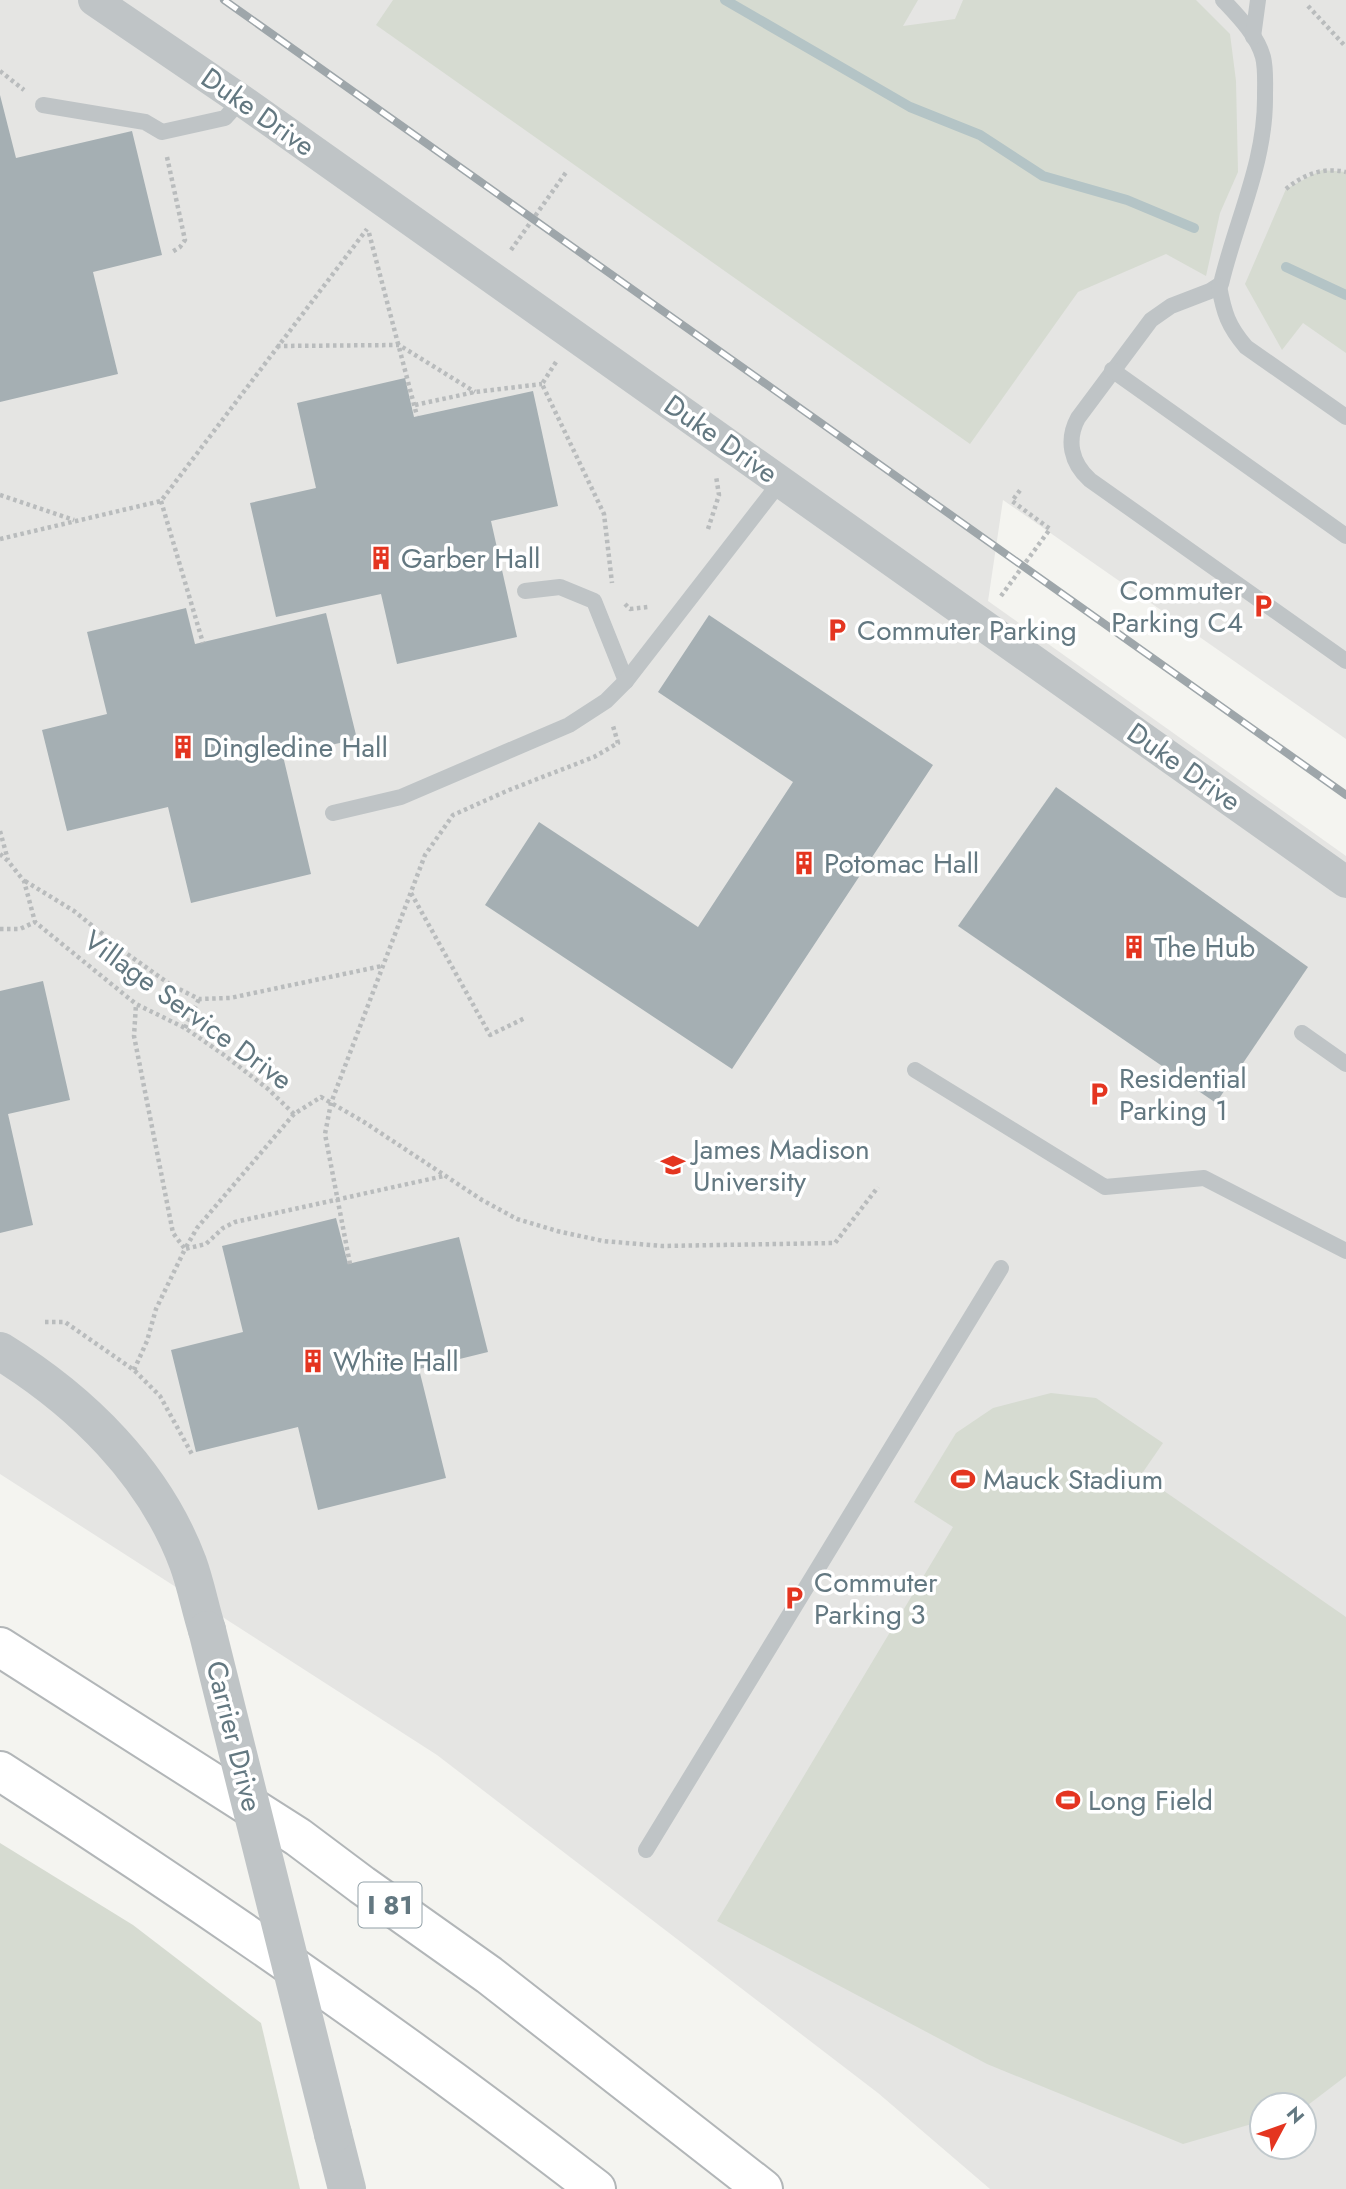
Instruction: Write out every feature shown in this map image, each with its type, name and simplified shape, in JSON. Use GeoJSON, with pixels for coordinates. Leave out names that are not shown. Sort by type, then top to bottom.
{"type":"FeatureCollection","features":[{"type":"Feature","properties":{"kind":"highway","name":"I 81"},"geometry":{"type":"LineString","coordinates":[[0,1647],[298,1837],[489,1975],[763,2189]]}},
{"type":"Feature","properties":{"kind":"highway"},"geometry":{"type":"LineString","coordinates":[[0,1771],[258,1942],[401,2043],[596,2189]]}},
{"type":"Feature","properties":{"kind":"street","name":"Duke Drive"},"geometry":{"type":"LineString","coordinates":[[94,0],[241,100],[1346,882]]}},
{"type":"Feature","properties":{"kind":"street","name":"Carrier Drive"},"geometry":{"type":"LineString","coordinates":[[0,1350],[43,1379],[80,1410],[129,1462],[162,1511],[188,1564],[207,1630],[347,2189]]}},
{"type":"Feature","properties":{"kind":"lane"},"geometry":{"type":"LineString","coordinates":[[1223,0],[1253,37],[1263,57],[1265,76],[1263,137],[1254,175],[1219,286],[1224,313],[1234,333],[1246,347],[1346,417]]}},
{"type":"Feature","properties":{"kind":"lane"},"geometry":{"type":"LineString","coordinates":[[1253,37],[1258,0]]}},
{"type":"Feature","properties":{"kind":"lane"},"geometry":{"type":"LineString","coordinates":[[43,105],[145,122],[162,132],[225,118],[241,100]]}},
{"type":"Feature","properties":{"kind":"lane"},"geometry":{"type":"LineString","coordinates":[[1219,286],[1160,312],[1151,320],[1078,418],[1073,429],[1072,453],[1081,472],[1090,480],[1346,661]]}},
{"type":"Feature","properties":{"kind":"lane"},"geometry":{"type":"LineString","coordinates":[[1112,370],[1346,537]]}},
{"type":"Feature","properties":{"kind":"lane"},"geometry":{"type":"LineString","coordinates":[[333,813],[401,797],[569,724],[606,701],[626,681],[781,481]]}},
{"type":"Feature","properties":{"kind":"lane"},"geometry":{"type":"LineString","coordinates":[[525,591],[560,587],[594,601],[626,681]]}},
{"type":"Feature","properties":{"kind":"lane"},"geometry":{"type":"LineString","coordinates":[[1302,1032],[1346,1064]]}},
{"type":"Feature","properties":{"kind":"lane"},"geometry":{"type":"LineString","coordinates":[[915,1070],[1105,1187],[1204,1178],[1346,1251]]}},
{"type":"Feature","properties":{"kind":"lane"},"geometry":{"type":"LineString","coordinates":[[646,1850],[1000,1268]]}},
{"type":"Feature","properties":{"kind":"path"},"geometry":{"type":"LineString","coordinates":[[1308,6],[1346,47]]}},
{"type":"Feature","properties":{"kind":"path"},"geometry":{"type":"LineString","coordinates":[[162,132],[185,240],[172,252]]}},
{"type":"Feature","properties":{"kind":"path"},"geometry":{"type":"LineString","coordinates":[[1286,189],[1316,171],[1334,169],[1346,172]]}},
{"type":"Feature","properties":{"kind":"path"},"geometry":{"type":"LineString","coordinates":[[492,277],[567,171]]}},
{"type":"Feature","properties":{"kind":"path"},"geometry":{"type":"LineString","coordinates":[[0,539],[161,501],[387,204]]}},
{"type":"Feature","properties":{"kind":"path"},"geometry":{"type":"LineString","coordinates":[[368,229],[417,416]]}},
{"type":"Feature","properties":{"kind":"path"},"geometry":{"type":"LineString","coordinates":[[542,384],[574,335]]}},
{"type":"Feature","properties":{"kind":"path"},"geometry":{"type":"LineString","coordinates":[[277,346],[399,345],[475,392]]}},
{"type":"Feature","properties":{"kind":"path"},"geometry":{"type":"LineString","coordinates":[[415,405],[475,392],[542,384]]}},
{"type":"Feature","properties":{"kind":"path"},"geometry":{"type":"LineString","coordinates":[[542,384],[604,514],[612,592]]}},
{"type":"Feature","properties":{"kind":"path"},"geometry":{"type":"LineString","coordinates":[[702,537],[710,527],[719,495],[716,475],[717,436]]}},
{"type":"Feature","properties":{"kind":"path"},"geometry":{"type":"LineString","coordinates":[[981,623],[1050,529],[1012,501],[1021,489]]}},
{"type":"Feature","properties":{"kind":"path"},"geometry":{"type":"LineString","coordinates":[[0,495],[75,520]]}},
{"type":"Feature","properties":{"kind":"path"},"geometry":{"type":"LineString","coordinates":[[161,501],[203,642]]}},
{"type":"Feature","properties":{"kind":"path"},"geometry":{"type":"LineString","coordinates":[[621,601],[630,610],[647,608],[658,601]]}},
{"type":"Feature","properties":{"kind":"path"},"geometry":{"type":"LineString","coordinates":[[350,1264],[325,1134],[331,1103],[425,855],[453,815],[594,757],[618,743],[606,701]]}},
{"type":"Feature","properties":{"kind":"path"},"geometry":{"type":"LineString","coordinates":[[0,831],[8,861]]}},
{"type":"Feature","properties":{"kind":"path"},"geometry":{"type":"LineString","coordinates":[[0,854],[24,881],[74,911],[171,985],[199,999],[230,998],[383,966]]}},
{"type":"Feature","properties":{"kind":"path"},"geometry":{"type":"LineString","coordinates":[[0,929],[20,929],[35,922],[24,881]]}},
{"type":"Feature","properties":{"kind":"path"},"geometry":{"type":"LineString","coordinates":[[411,892],[490,1035],[525,1018]]}},
{"type":"Feature","properties":{"kind":"path","name":"Village Service Drive"},"geometry":{"type":"LineString","coordinates":[[35,922],[136,1004],[185,1028],[268,1089],[294,1114],[321,1097],[331,1103]]}},
{"type":"Feature","properties":{"kind":"path"},"geometry":{"type":"LineString","coordinates":[[185,1028],[199,999]]}},
{"type":"Feature","properties":{"kind":"path"},"geometry":{"type":"LineString","coordinates":[[136,1004],[134,1036],[173,1233],[185,1250]]}},
{"type":"Feature","properties":{"kind":"path"},"geometry":{"type":"LineString","coordinates":[[331,1103],[482,1200],[517,1219],[603,1241],[662,1246],[835,1243],[878,1187]]}},
{"type":"Feature","properties":{"kind":"path"},"geometry":{"type":"LineString","coordinates":[[134,1370],[147,1341],[156,1309],[197,1228],[294,1114]]}},
{"type":"Feature","properties":{"kind":"path"},"geometry":{"type":"LineString","coordinates":[[185,1250],[206,1244],[223,1228],[235,1222],[446,1176]]}},
{"type":"Feature","properties":{"kind":"path"},"geometry":{"type":"LineString","coordinates":[[45,1322],[65,1322],[134,1370],[160,1395],[193,1456]]}},
{"type":"Feature","properties":{"kind":"shaded area","name":"James Madison University"},"geometry":{"type":"Polygon","coordinates":[[[0,0],[1346,0],[1346,739],[1003,500],[988,601],[1346,856],[1346,2189],[990,2189],[878,2093],[437,1755],[0,1474],[0,0]]]}},
{"type":"Feature","properties":{"kind":"shaded area"},"geometry":{"type":"Polygon","coordinates":[[[393,0],[918,0],[903,26],[955,19],[963,0],[1196,0],[1230,34],[1236,81],[1238,172],[1220,213],[1206,276],[1166,254],[1078,292],[970,444],[376,25],[393,0]]]}},
{"type":"Feature","properties":{"kind":"shaded area"},"geometry":{"type":"Polygon","coordinates":[[[1322,170],[1346,172],[1346,353],[1303,323],[1282,350],[1245,284],[1286,189],[1322,170]]]}},
{"type":"Feature","properties":{"kind":"shaded area","name":"Long Field"},"geometry":{"type":"Polygon","coordinates":[[[1051,1393],[1096,1398],[1163,1443],[1141,1475],[1346,1617],[1346,2076],[1318,2097],[1318,2091],[1248,2091],[1248,2125],[1183,2144],[987,2064],[717,1921],[953,1527],[914,1502],[956,1433],[993,1408],[1051,1393]]]}},
{"type":"Feature","properties":{"kind":"shaded area"},"geometry":{"type":"Polygon","coordinates":[[[0,1843],[133,1925],[261,2023],[300,2189],[0,2189],[0,1843]]]}},
{"type":"Feature","properties":{"kind":"building"},"geometry":{"type":"Polygon","coordinates":[[[0,95],[16,158],[132,131],[162,255],[93,272],[118,374],[0,402],[0,95]]]}},
{"type":"Feature","properties":{"kind":"building","name":"Garber Hall"},"geometry":{"type":"Polygon","coordinates":[[[405,378],[414,417],[533,391],[558,506],[491,521],[517,637],[397,664],[381,594],[276,617],[250,503],[316,488],[297,403],[405,378]]]}},
{"type":"Feature","properties":{"kind":"building","name":"Dingledine Hall"},"geometry":{"type":"Polygon","coordinates":[[[186,608],[195,644],[326,613],[357,739],[283,756],[311,874],[191,903],[168,807],[67,831],[42,730],[107,714],[87,632],[186,608]]]}},
{"type":"Feature","properties":{"kind":"building","name":"Potomac Hall"},"geometry":{"type":"Polygon","coordinates":[[[709,615],[933,765],[732,1069],[485,905],[539,822],[698,927],[793,782],[658,692],[709,615]]]}},
{"type":"Feature","properties":{"kind":"building","name":"The Hub"},"geometry":{"type":"Polygon","coordinates":[[[1056,787],[1308,967],[1216,1103],[958,926],[1056,787]]]}},
{"type":"Feature","properties":{"kind":"building"},"geometry":{"type":"Polygon","coordinates":[[[43,981],[70,1100],[8,1114],[33,1225],[0,1233],[0,991],[43,981]]]}},
{"type":"Feature","properties":{"kind":"building","name":"White Hall"},"geometry":{"type":"Polygon","coordinates":[[[336,1218],[348,1264],[459,1237],[488,1352],[419,1369],[446,1478],[318,1510],[298,1427],[196,1452],[171,1350],[243,1332],[222,1246],[336,1218]]]}},
{"type":"Feature","properties":{"kind":"waterway"},"geometry":{"type":"LineString","coordinates":[[725,0],[910,107],[980,135],[1043,176],[1127,200],[1194,228]]}},
{"type":"Feature","properties":{"kind":"waterway"},"geometry":{"type":"LineString","coordinates":[[1286,267],[1346,295]]}},
{"type":"Feature","properties":{"kind":"railway"},"geometry":{"type":"LineString","coordinates":[[224,0],[1346,795]]}},
{"type":"Feature","properties":{"kind":"place","name":"Garber Hall"},"geometry":{"type":"Point","coordinates":[381,558]}},
{"type":"Feature","properties":{"kind":"place","name":"Commuter Parking C4"},"geometry":{"type":"Point","coordinates":[1263,606]}},
{"type":"Feature","properties":{"kind":"place","name":"Commuter Parking"},"geometry":{"type":"Point","coordinates":[837,630]}},
{"type":"Feature","properties":{"kind":"place","name":"Dingledine Hall"},"geometry":{"type":"Point","coordinates":[183,747]}},
{"type":"Feature","properties":{"kind":"place","name":"Potomac Hall"},"geometry":{"type":"Point","coordinates":[804,863]}},
{"type":"Feature","properties":{"kind":"place","name":"The Hub"},"geometry":{"type":"Point","coordinates":[1134,947]}},
{"type":"Feature","properties":{"kind":"place","name":"Residential Parking 1"},"geometry":{"type":"Point","coordinates":[1099,1094]}},
{"type":"Feature","properties":{"kind":"place","name":"James Madison University"},"geometry":{"type":"Point","coordinates":[673,1165]}},
{"type":"Feature","properties":{"kind":"place","name":"White Hall"},"geometry":{"type":"Point","coordinates":[313,1361]}},
{"type":"Feature","properties":{"kind":"place","name":"Mauck Stadium"},"geometry":{"type":"Point","coordinates":[963,1479]}},
{"type":"Feature","properties":{"kind":"place","name":"Commuter Parking 3"},"geometry":{"type":"Point","coordinates":[794,1598]}},
{"type":"Feature","properties":{"kind":"place","name":"Long Field"},"geometry":{"type":"Point","coordinates":[1068,1800]}}]}
